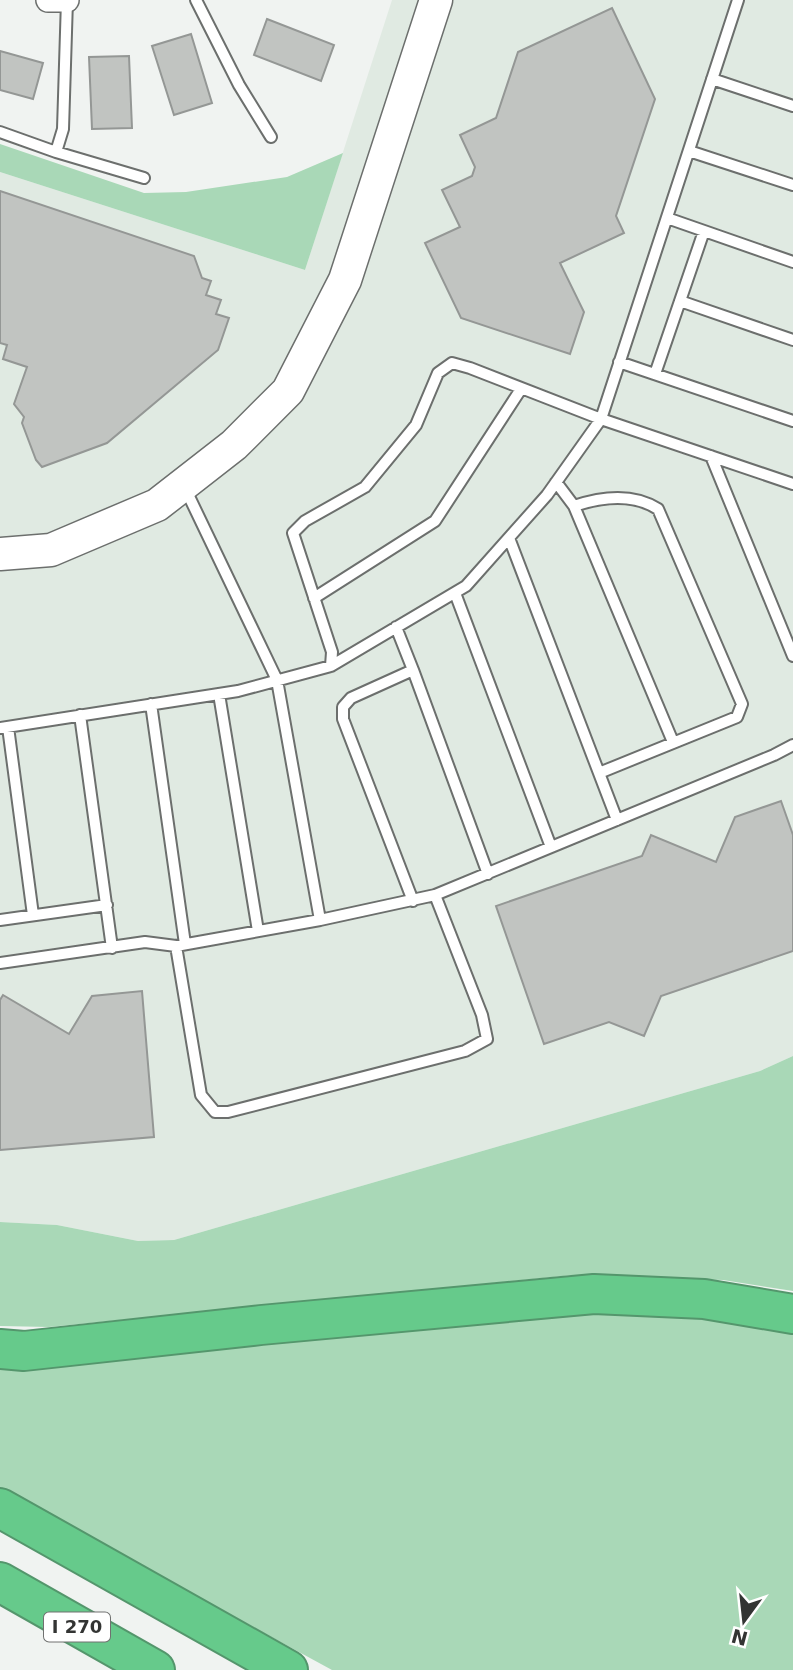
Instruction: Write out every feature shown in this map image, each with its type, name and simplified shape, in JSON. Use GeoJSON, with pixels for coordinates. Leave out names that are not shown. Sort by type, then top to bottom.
{"type":"FeatureCollection","features":[{"type":"Feature","properties":{"kind":"highway"},"geometry":{"type":"LineString","coordinates":[[0,1349],[24,1351],[594,1294],[704,1299],[793,1314]]}},
{"type":"Feature","properties":{"kind":"highway"},"geometry":{"type":"LineString","coordinates":[[0,1508],[288,1670]]}},
{"type":"Feature","properties":{"kind":"highway","name":"I 270"},"geometry":{"type":"LineString","coordinates":[[0,1582],[155,1670]]}},
{"type":"Feature","properties":{"kind":"street"},"geometry":{"type":"LineString","coordinates":[[48,0],[67,0]]}},
{"type":"Feature","properties":{"kind":"street"},"geometry":{"type":"LineString","coordinates":[[0,554],[51,550],[157,505],[234,444],[288,391],[345,280],[436,0]]}},
{"type":"Feature","properties":{"kind":"lane"},"geometry":{"type":"LineString","coordinates":[[56,152],[62,129],[67,0]]}},
{"type":"Feature","properties":{"kind":"lane"},"geometry":{"type":"LineString","coordinates":[[196,0],[239,85],[271,137]]}},
{"type":"Feature","properties":{"kind":"lane"},"geometry":{"type":"LineString","coordinates":[[33,915],[4,727],[219,694],[331,666],[466,586],[556,482],[601,419],[738,0]]}},
{"type":"Feature","properties":{"kind":"lane"},"geometry":{"type":"LineString","coordinates":[[712,79],[793,106]]}},
{"type":"Feature","properties":{"kind":"lane"},"geometry":{"type":"LineString","coordinates":[[0,132],[144,178]]}},
{"type":"Feature","properties":{"kind":"lane"},"geometry":{"type":"LineString","coordinates":[[689,151],[793,185]]}},
{"type":"Feature","properties":{"kind":"lane"},"geometry":{"type":"LineString","coordinates":[[667,218],[793,262]]}},
{"type":"Feature","properties":{"kind":"lane"},"geometry":{"type":"LineString","coordinates":[[655,374],[704,231]]}},
{"type":"Feature","properties":{"kind":"lane"},"geometry":{"type":"LineString","coordinates":[[680,301],[793,340]]}},
{"type":"Feature","properties":{"kind":"lane"},"geometry":{"type":"LineString","coordinates":[[620,362],[793,421]]}},
{"type":"Feature","properties":{"kind":"lane"},"geometry":{"type":"LineString","coordinates":[[331,666],[332,652],[293,533],[304,521],[365,487],[416,425],[438,373],[452,363],[601,419],[793,484]]}},
{"type":"Feature","properties":{"kind":"lane"},"geometry":{"type":"LineString","coordinates":[[314,598],[435,521],[521,389]]}},
{"type":"Feature","properties":{"kind":"lane"},"geometry":{"type":"LineString","coordinates":[[711,456],[793,656]]}},
{"type":"Feature","properties":{"kind":"lane"},"geometry":{"type":"LineString","coordinates":[[556,482],[574,506],[673,742]]}},
{"type":"Feature","properties":{"kind":"lane"},"geometry":{"type":"LineString","coordinates":[[183,483],[277,680],[320,920]]}},
{"type":"Feature","properties":{"kind":"lane"},"geometry":{"type":"LineString","coordinates":[[574,506],[594,500],[636,498],[658,509],[742,704],[737,717],[598,773]]}},
{"type":"Feature","properties":{"kind":"lane"},"geometry":{"type":"LineString","coordinates":[[509,538],[617,820]]}},
{"type":"Feature","properties":{"kind":"lane"},"geometry":{"type":"LineString","coordinates":[[455,593],[551,847]]}},
{"type":"Feature","properties":{"kind":"lane"},"geometry":{"type":"LineString","coordinates":[[396,627],[488,874]]}},
{"type":"Feature","properties":{"kind":"lane"},"geometry":{"type":"LineString","coordinates":[[412,670],[351,698],[343,707],[343,719],[413,901]]}},
{"type":"Feature","properties":{"kind":"lane"},"geometry":{"type":"LineString","coordinates":[[219,694],[258,931]]}},
{"type":"Feature","properties":{"kind":"lane"},"geometry":{"type":"LineString","coordinates":[[151,705],[201,1095],[215,1112],[228,1112],[466,1051],[487,1039],[482,1015],[435,895]]}},
{"type":"Feature","properties":{"kind":"lane"},"geometry":{"type":"LineString","coordinates":[[80,715],[112,948]]}},
{"type":"Feature","properties":{"kind":"lane"},"geometry":{"type":"LineString","coordinates":[[0,963],[145,942],[180,945],[320,920],[435,895],[793,745]]}},
{"type":"Feature","properties":{"kind":"lane"},"geometry":{"type":"LineString","coordinates":[[0,920],[107,905]]}},
{"type":"Feature","properties":{"kind":"shaded area"},"geometry":{"type":"Polygon","coordinates":[[[392,0],[793,0],[793,1056],[760,1071],[174,1240],[138,1241],[57,1225],[0,1222],[0,172],[305,270],[392,0]]]}},
{"type":"Feature","properties":{"kind":"green space"},"geometry":{"type":"Polygon","coordinates":[[[0,144],[144,193],[186,192],[287,177],[343,153],[305,270],[0,172],[0,144]]]}},
{"type":"Feature","properties":{"kind":"green space"},"geometry":{"type":"Polygon","coordinates":[[[793,1056],[793,1291],[723,1280],[573,1275],[49,1327],[0,1326],[0,1222],[57,1225],[138,1241],[174,1240],[760,1071],[793,1056]]]}},
{"type":"Feature","properties":{"kind":"green space"},"geometry":{"type":"Polygon","coordinates":[[[526,1308],[793,1321],[793,1670],[332,1670],[0,1489],[0,1357],[526,1308]]]}},
{"type":"Feature","properties":{"kind":"building"},"geometry":{"type":"Polygon","coordinates":[[[612,8],[655,99],[616,216],[624,233],[560,263],[584,312],[570,354],[461,318],[425,243],[460,227],[442,190],[472,176],[475,167],[460,135],[496,118],[518,52],[612,8]]]}},
{"type":"Feature","properties":{"kind":"building"},"geometry":{"type":"Polygon","coordinates":[[[267,19],[334,45],[321,81],[254,55],[267,19]]]}},
{"type":"Feature","properties":{"kind":"building"},"geometry":{"type":"Polygon","coordinates":[[[191,34],[212,103],[174,115],[152,46],[191,34]]]}},
{"type":"Feature","properties":{"kind":"building"},"geometry":{"type":"Polygon","coordinates":[[[0,51],[43,63],[33,99],[0,90],[0,51]]]}},
{"type":"Feature","properties":{"kind":"building"},"geometry":{"type":"Polygon","coordinates":[[[129,56],[132,128],[92,129],[89,57],[129,56]]]}},
{"type":"Feature","properties":{"kind":"building"},"geometry":{"type":"Polygon","coordinates":[[[0,191],[194,256],[202,278],[211,281],[206,295],[221,300],[216,314],[229,318],[218,350],[107,443],[42,467],[36,460],[22,423],[24,417],[14,404],[27,367],[3,359],[7,345],[0,343],[0,191]]]}},
{"type":"Feature","properties":{"kind":"building"},"geometry":{"type":"Polygon","coordinates":[[[781,801],[793,835],[793,951],[661,996],[644,1036],[609,1022],[544,1044],[496,906],[642,856],[651,835],[716,862],[735,817],[781,801]]]}},
{"type":"Feature","properties":{"kind":"building"},"geometry":{"type":"Polygon","coordinates":[[[142,991],[154,1137],[0,1150],[0,1000],[3,995],[69,1034],[92,996],[142,991]]]}}]}
